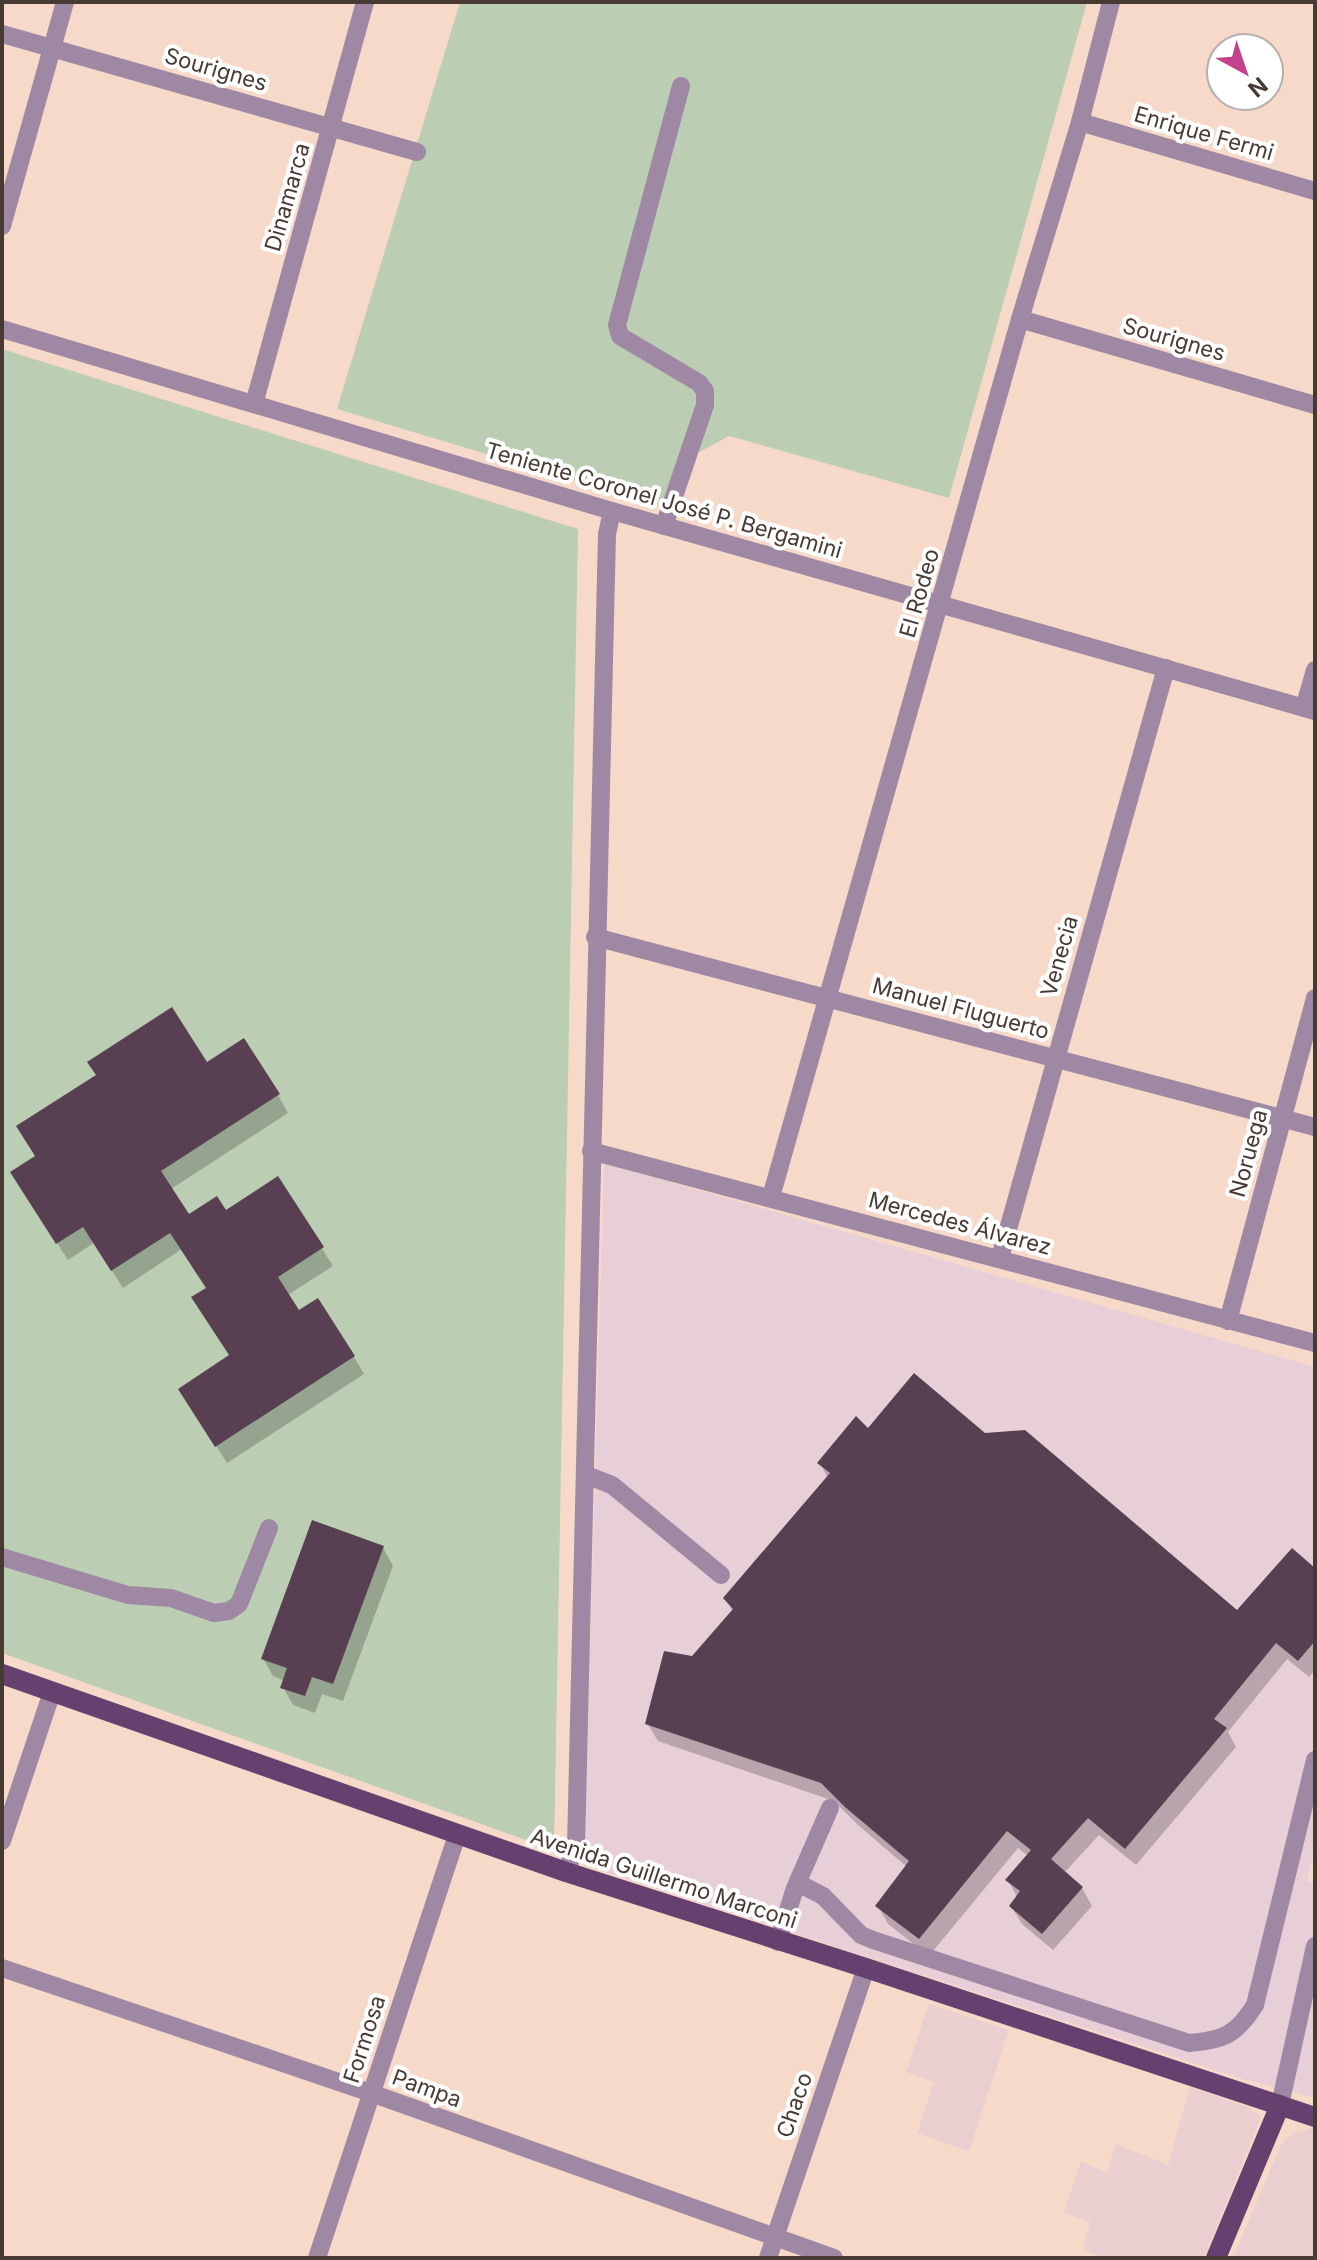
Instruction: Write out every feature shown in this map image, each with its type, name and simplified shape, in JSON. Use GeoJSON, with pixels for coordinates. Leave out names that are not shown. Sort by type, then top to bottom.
{"type":"FeatureCollection","features":[{"type":"Feature","properties":{"kind":"main road","name":"Avenida Guillermo Marconi"},"geometry":{"type":"LineString","coordinates":[[2,1674],[566,1872],[1315,2117]]}},
{"type":"Feature","properties":{"kind":"main road"},"geometry":{"type":"LineString","coordinates":[[1216,2258],[1280,2105]]}},
{"type":"Feature","properties":{"kind":"street"},"geometry":{"type":"LineString","coordinates":[[2,226],[65,2]]}},
{"type":"Feature","properties":{"kind":"street","name":"Dinamarca"},"geometry":{"type":"LineString","coordinates":[[254,404],[365,2]]}},
{"type":"Feature","properties":{"kind":"street","name":"El Rodeo"},"geometry":{"type":"LineString","coordinates":[[771,1197],[1020,319],[1080,122],[1111,2]]}},
{"type":"Feature","properties":{"kind":"street","name":"Sourignes"},"geometry":{"type":"LineString","coordinates":[[2,34],[417,152]]}},
{"type":"Feature","properties":{"kind":"street"},"geometry":{"type":"LineString","coordinates":[[664,526],[705,405],[705,391],[699,383],[620,336],[617,325],[681,86]]}},
{"type":"Feature","properties":{"kind":"street","name":"Enrique Fermi"},"geometry":{"type":"LineString","coordinates":[[1080,122],[1315,191]]}},
{"type":"Feature","properties":{"kind":"street","name":"Sourignes"},"geometry":{"type":"LineString","coordinates":[[1020,319],[1315,405]]}},
{"type":"Feature","properties":{"kind":"street","name":"Teniente Coronel José P. Bergamini"},"geometry":{"type":"LineString","coordinates":[[2,329],[612,511],[1310,710]]}},
{"type":"Feature","properties":{"kind":"street"},"geometry":{"type":"LineString","coordinates":[[566,1872],[576,1847],[595,937],[607,534],[612,511]]}},
{"type":"Feature","properties":{"kind":"street","name":"Venecia"},"geometry":{"type":"LineString","coordinates":[[1000,1258],[1166,668]]}},
{"type":"Feature","properties":{"kind":"street"},"geometry":{"type":"LineString","coordinates":[[1310,710],[1315,670]]}},
{"type":"Feature","properties":{"kind":"street","name":"Manuel Fluguerto"},"geometry":{"type":"LineString","coordinates":[[595,937],[1315,1127]]}},
{"type":"Feature","properties":{"kind":"street","name":"Noruega"},"geometry":{"type":"LineString","coordinates":[[1228,1321],[1315,998]]}},
{"type":"Feature","properties":{"kind":"street","name":"Mercedes Álvarez"},"geometry":{"type":"LineString","coordinates":[[591,1151],[1315,1343]]}},
{"type":"Feature","properties":{"kind":"street"},"geometry":{"type":"LineString","coordinates":[[586,1475],[612,1485],[721,1575]]}},
{"type":"Feature","properties":{"kind":"street"},"geometry":{"type":"LineString","coordinates":[[2,1557],[128,1595],[171,1598],[214,1613],[229,1611],[239,1604],[269,1528]]}},
{"type":"Feature","properties":{"kind":"street"},"geometry":{"type":"LineString","coordinates":[[2,1841],[52,1692]]}},
{"type":"Feature","properties":{"kind":"street"},"geometry":{"type":"LineString","coordinates":[[798,1883],[823,1896],[861,1935],[873,1940],[1189,2043],[1210,2041],[1228,2036],[1243,2023],[1255,2005],[1315,1760]]}},
{"type":"Feature","properties":{"kind":"street"},"geometry":{"type":"LineString","coordinates":[[778,1942],[798,1883],[830,1808]]}},
{"type":"Feature","properties":{"kind":"street","name":"Formosa"},"geometry":{"type":"LineString","coordinates":[[317,2258],[457,1835]]}},
{"type":"Feature","properties":{"kind":"street"},"geometry":{"type":"LineString","coordinates":[[1280,2105],[1315,1946]]}},
{"type":"Feature","properties":{"kind":"street","name":"Pampa"},"geometry":{"type":"LineString","coordinates":[[2,1968],[371,2093],[834,2258]]}},
{"type":"Feature","properties":{"kind":"street","name":"Chaco"},"geometry":{"type":"LineString","coordinates":[[768,2258],[866,1968]]}},
{"type":"Feature","properties":{"kind":"shaded area"},"geometry":{"type":"Polygon","coordinates":[[[604,1163],[1315,1367],[1315,1847],[1307,1881],[1315,1884],[1315,2098],[1243,2079],[584,1865],[604,1163]]]}},
{"type":"Feature","properties":{"kind":"shaded area"},"geometry":{"type":"Polygon","coordinates":[[[929,2004],[1009,2030],[969,2151],[917,2133],[934,2082],[906,2072],[929,2004]]]}},
{"type":"Feature","properties":{"kind":"shaded area"},"geometry":{"type":"Polygon","coordinates":[[[1190,2087],[1249,2107],[1261,2117],[1204,2258],[1103,2258],[1083,2250],[1090,2222],[1064,2213],[1081,2161],[1107,2173],[1116,2144],[1168,2165],[1190,2087]]]}},
{"type":"Feature","properties":{"kind":"shaded area"},"geometry":{"type":"Polygon","coordinates":[[[1315,2129],[1315,2258],[1233,2258],[1282,2143],[1294,2133],[1315,2129]]]}},
{"type":"Feature","properties":{"kind":"green space"},"geometry":{"type":"Polygon","coordinates":[[[460,2],[1087,2],[949,498],[729,436],[690,457],[675,511],[337,409],[460,2]]]}},
{"type":"Feature","properties":{"kind":"green space"},"geometry":{"type":"Polygon","coordinates":[[[2,349],[578,529],[554,1850],[2,1653],[2,349]]]}},
{"type":"Feature","properties":{"kind":"building"},"geometry":{"type":"Polygon","coordinates":[[[172,1007],[207,1062],[244,1038],[280,1094],[161,1171],[189,1214],[217,1196],[226,1210],[278,1176],[324,1247],[278,1277],[299,1310],[318,1298],[355,1356],[215,1447],[178,1389],[229,1355],[191,1297],[206,1288],[170,1233],[111,1271],[83,1227],[56,1244],[10,1172],[35,1156],[16,1126],[96,1075],[87,1062],[172,1007]]]}},
{"type":"Feature","properties":{"kind":"building"},"geometry":{"type":"Polygon","coordinates":[[[914,1373],[985,1433],[1025,1430],[1237,1610],[1292,1548],[1315,1568],[1315,1641],[1298,1661],[1276,1643],[1214,1719],[1227,1728],[1125,1849],[1088,1818],[1051,1859],[1083,1887],[1042,1934],[1009,1906],[1020,1891],[1005,1880],[1031,1850],[1007,1831],[919,1939],[875,1906],[909,1861],[821,1783],[645,1724],[664,1651],[692,1656],[733,1609],[723,1598],[830,1473],[817,1463],[856,1416],[868,1428],[914,1373]]]}},
{"type":"Feature","properties":{"kind":"building"},"geometry":{"type":"Polygon","coordinates":[[[312,1520],[384,1546],[333,1684],[312,1677],[305,1696],[280,1688],[287,1668],[261,1659],[312,1520]]]}}]}
